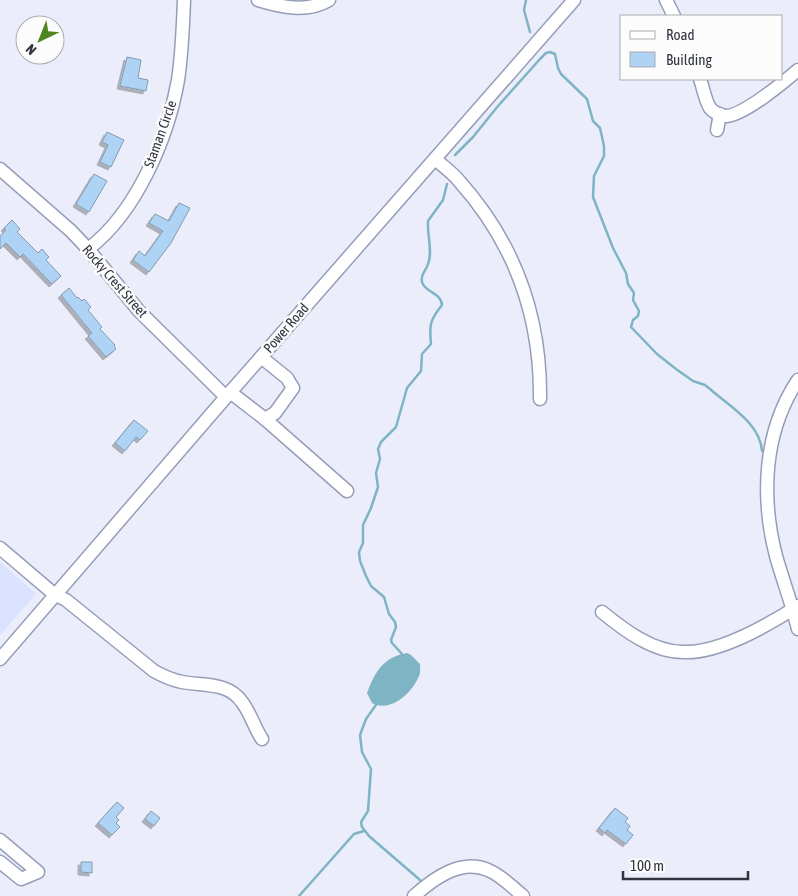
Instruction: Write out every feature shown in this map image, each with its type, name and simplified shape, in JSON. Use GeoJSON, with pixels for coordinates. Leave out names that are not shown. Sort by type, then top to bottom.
{"type":"FeatureCollection","features":[{"type":"Feature","properties":{"kind":"street","name":"Staman Circle"},"geometry":{"type":"LineString","coordinates":[[88,249],[112,227],[127,206],[157,149],[172,107],[178,80],[184,0]]}},
{"type":"Feature","properties":{"kind":"street"},"geometry":{"type":"LineString","coordinates":[[258,0],[292,8],[322,4],[329,0]]}},
{"type":"Feature","properties":{"kind":"street","name":"Power Road"},"geometry":{"type":"LineString","coordinates":[[0,659],[54,594],[574,0]]}},
{"type":"Feature","properties":{"kind":"street"},"geometry":{"type":"LineString","coordinates":[[666,0],[674,15]]}},
{"type":"Feature","properties":{"kind":"street"},"geometry":{"type":"LineString","coordinates":[[700,80],[710,108],[726,116],[749,106],[798,70]]}},
{"type":"Feature","properties":{"kind":"street"},"geometry":{"type":"LineString","coordinates":[[717,130],[720,114]]}},
{"type":"Feature","properties":{"kind":"street"},"geometry":{"type":"LineString","coordinates":[[435,159],[459,181],[493,224],[517,270],[529,307],[538,350],[540,398]]}},
{"type":"Feature","properties":{"kind":"street","name":"Rocky Crest Street"},"geometry":{"type":"LineString","coordinates":[[0,169],[57,218],[88,249],[139,311],[228,395],[265,419],[347,491]]}},
{"type":"Feature","properties":{"kind":"street"},"geometry":{"type":"LineString","coordinates":[[261,357],[286,378],[293,388],[275,414],[265,419]]}},
{"type":"Feature","properties":{"kind":"street"},"geometry":{"type":"LineString","coordinates":[[798,380],[791,390],[773,432],[767,467],[768,519],[776,556],[795,607],[798,629]]}},
{"type":"Feature","properties":{"kind":"street"},"geometry":{"type":"LineString","coordinates":[[0,548],[54,594],[66,600],[154,671],[164,677],[182,682],[224,688],[234,693],[242,702],[262,740]]}},
{"type":"Feature","properties":{"kind":"street"},"geometry":{"type":"LineString","coordinates":[[602,612],[642,640],[664,649],[682,652],[710,650],[736,639],[795,607]]}},
{"type":"Feature","properties":{"kind":"street"},"geometry":{"type":"LineString","coordinates":[[0,840],[38,872],[21,879],[0,862]]}},
{"type":"Feature","properties":{"kind":"street"},"geometry":{"type":"LineString","coordinates":[[414,896],[440,875],[455,869],[471,866],[487,869],[502,878],[523,896]]}},
{"type":"Feature","properties":{"kind":"shaded area"},"geometry":{"type":"Polygon","coordinates":[[[0,562],[36,594],[0,635],[0,562]]]}},
{"type":"Feature","properties":{"kind":"shaded area"},"geometry":{"type":"Polygon","coordinates":[[[407,653],[420,664],[420,674],[416,682],[400,700],[386,705],[372,703],[367,693],[377,672],[392,658],[407,653]]]}},
{"type":"Feature","properties":{"kind":"building"},"geometry":{"type":"Polygon","coordinates":[[[127,57],[141,60],[138,78],[148,80],[146,91],[120,86],[127,57]]]}},
{"type":"Feature","properties":{"kind":"building"},"geometry":{"type":"Polygon","coordinates":[[[107,132],[124,140],[111,167],[100,162],[108,145],[102,142],[107,132]]]}},
{"type":"Feature","properties":{"kind":"building"},"geometry":{"type":"Polygon","coordinates":[[[94,174],[107,181],[89,212],[76,204],[94,174]]]}},
{"type":"Feature","properties":{"kind":"building"},"geometry":{"type":"Polygon","coordinates":[[[179,203],[190,208],[171,243],[149,272],[133,260],[139,251],[145,256],[163,231],[149,223],[155,214],[169,221],[179,203]]]}},
{"type":"Feature","properties":{"kind":"building"},"geometry":{"type":"Polygon","coordinates":[[[12,220],[20,229],[17,232],[38,253],[42,249],[49,257],[46,260],[61,276],[52,284],[23,254],[20,257],[6,243],[0,249],[0,236],[6,230],[4,228],[12,220]]]}},
{"type":"Feature","properties":{"kind":"building"},"geometry":{"type":"Polygon","coordinates":[[[69,288],[77,298],[82,301],[84,299],[91,307],[88,310],[102,327],[100,329],[115,345],[116,349],[106,357],[88,336],[92,333],[61,295],[69,288]]]}},
{"type":"Feature","properties":{"kind":"building"},"geometry":{"type":"Polygon","coordinates":[[[134,420],[148,431],[140,440],[136,437],[125,451],[115,443],[134,420]]]}},
{"type":"Feature","properties":{"kind":"building"},"geometry":{"type":"Polygon","coordinates":[[[117,802],[124,808],[116,817],[119,820],[116,823],[120,827],[112,835],[98,823],[117,802]]]}},
{"type":"Feature","properties":{"kind":"building"},"geometry":{"type":"Polygon","coordinates":[[[615,808],[628,818],[625,822],[630,826],[627,830],[633,835],[626,844],[607,830],[605,833],[599,828],[615,808]]]}},
{"type":"Feature","properties":{"kind":"building"},"geometry":{"type":"Polygon","coordinates":[[[151,811],[160,818],[154,826],[145,819],[151,811]]]}},
{"type":"Feature","properties":{"kind":"building"},"geometry":{"type":"Polygon","coordinates":[[[81,862],[92,862],[92,873],[81,872],[81,862]]]}},
{"type":"Feature","properties":{"kind":"waterway"},"geometry":{"type":"LineString","coordinates":[[526,0],[524,10],[530,32]]}},
{"type":"Feature","properties":{"kind":"waterway"},"geometry":{"type":"LineString","coordinates":[[455,155],[473,137],[540,59],[546,53],[555,54],[561,74],[587,99],[593,121],[600,128],[604,156],[594,176],[593,197],[613,248],[626,273],[628,284],[634,293],[633,300],[639,311],[631,327],[657,354],[693,381],[705,385],[742,416],[756,432],[762,451]]}},
{"type":"Feature","properties":{"kind":"waterway"},"geometry":{"type":"LineString","coordinates":[[402,656],[391,640],[396,627],[395,622],[389,614],[384,597],[371,586],[360,561],[359,552],[363,543],[363,525],[378,487],[376,473],[380,459],[378,449],[381,442],[396,427],[407,388],[421,371],[422,354],[431,344],[431,323],[442,305],[439,297],[424,286],[422,275],[428,264],[430,254],[428,221],[443,200],[447,184]]}},
{"type":"Feature","properties":{"kind":"waterway"},"geometry":{"type":"LineString","coordinates":[[378,702],[366,719],[360,735],[362,752],[371,769],[368,811],[361,822],[362,827],[369,836],[420,880]]}},
{"type":"Feature","properties":{"kind":"waterway"},"geometry":{"type":"LineString","coordinates":[[299,896],[354,834],[364,831]]}}]}
